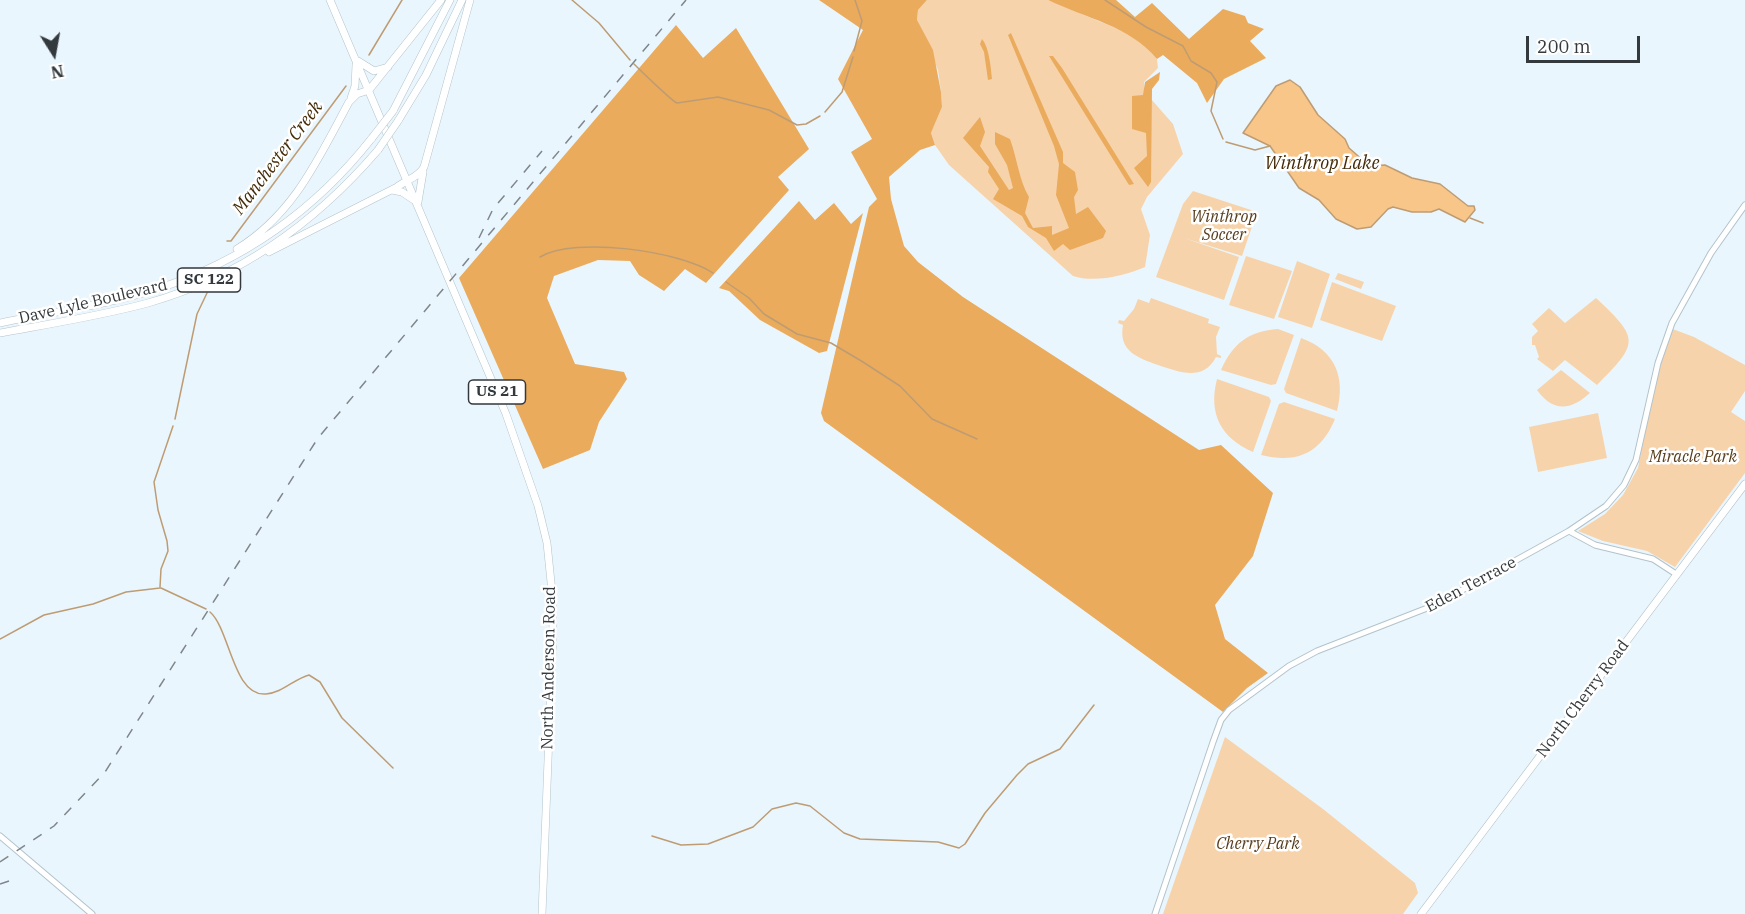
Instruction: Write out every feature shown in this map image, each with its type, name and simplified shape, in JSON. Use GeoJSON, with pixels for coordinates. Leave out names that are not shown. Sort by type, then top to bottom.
{"type":"FeatureCollection","features":[{"type":"Feature","properties":{"kind":"main road","name":"US 21"},"geometry":{"type":"LineString","coordinates":[[330,0],[369,90]]}},
{"type":"Feature","properties":{"kind":"main road"},"geometry":{"type":"LineString","coordinates":[[349,102],[357,94],[369,90],[441,0]]}},
{"type":"Feature","properties":{"kind":"main road","name":"Dave Lyle Boulevard"},"geometry":{"type":"LineString","coordinates":[[0,323],[101,303],[173,284],[234,256],[289,221],[332,184],[393,111],[450,0]]}},
{"type":"Feature","properties":{"kind":"main road","name":"Dave Lyle Boulevard"},"geometry":{"type":"LineString","coordinates":[[0,333],[147,303],[220,275],[266,250],[315,214],[378,150],[422,82],[462,0]]}},
{"type":"Feature","properties":{"kind":"main road"},"geometry":{"type":"LineString","coordinates":[[418,204],[424,167],[470,0]]}},
{"type":"Feature","properties":{"kind":"main road"},"geometry":{"type":"LineString","coordinates":[[356,59],[374,71],[391,64]]}},
{"type":"Feature","properties":{"kind":"main road"},"geometry":{"type":"LineString","coordinates":[[173,284],[238,249],[278,217],[303,187],[349,102],[355,86],[356,59]]}},
{"type":"Feature","properties":{"kind":"main road","name":"North Anderson Road"},"geometry":{"type":"LineString","coordinates":[[369,90],[516,438],[534,492],[547,543],[553,632],[542,914]]}},
{"type":"Feature","properties":{"kind":"main road"},"geometry":{"type":"LineString","coordinates":[[220,275],[390,190],[406,178],[418,175],[424,167]]}},
{"type":"Feature","properties":{"kind":"main road"},"geometry":{"type":"LineString","coordinates":[[390,190],[406,194],[418,204]]}},
{"type":"Feature","properties":{"kind":"main road","name":"North Cherry Road"},"geometry":{"type":"LineString","coordinates":[[1421,914],[1745,484]]}},
{"type":"Feature","properties":{"kind":"street","name":"Eden Terrace"},"geometry":{"type":"LineString","coordinates":[[1155,914],[1221,720],[1230,710],[1289,666],[1317,651],[1436,605],[1569,531],[1606,506],[1631,473],[1640,447],[1658,363],[1672,323],[1711,253],[1745,205]]}},
{"type":"Feature","properties":{"kind":"street"},"geometry":{"type":"LineString","coordinates":[[1569,531],[1595,544],[1653,559],[1676,574]]}},
{"type":"Feature","properties":{"kind":"street"},"geometry":{"type":"LineString","coordinates":[[0,836],[92,914]]}},
{"type":"Feature","properties":{"kind":"green space"},"geometry":{"type":"Polygon","coordinates":[[[927,0],[1048,0],[1125,32],[1150,49],[1157,59],[1158,68],[1144,82],[1144,91],[1173,124],[1183,154],[1147,197],[1141,209],[1150,235],[1145,267],[1109,278],[1090,279],[1073,276],[949,165],[935,145],[931,133],[942,107],[938,70],[917,20],[918,10],[927,0]]]}},
{"type":"Feature","properties":{"kind":"green space","name":"Winthrop Soccer"},"geometry":{"type":"Polygon","coordinates":[[[1193,191],[1257,212],[1242,256],[1184,238],[1239,257],[1224,300],[1156,277],[1183,204],[1193,191]]]}},
{"type":"Feature","properties":{"kind":"green space"},"geometry":{"type":"Polygon","coordinates":[[[1246,256],[1292,271],[1274,319],[1229,305],[1246,256]]]}},
{"type":"Feature","properties":{"kind":"green space"},"geometry":{"type":"Polygon","coordinates":[[[1297,261],[1330,274],[1312,328],[1278,317],[1297,261]]]}},
{"type":"Feature","properties":{"kind":"green space"},"geometry":{"type":"Polygon","coordinates":[[[1338,273],[1364,282],[1361,289],[1335,279],[1338,273]]]}},
{"type":"Feature","properties":{"kind":"green space"},"geometry":{"type":"Polygon","coordinates":[[[1332,282],[1396,306],[1382,341],[1320,320],[1332,282]]]}},
{"type":"Feature","properties":{"kind":"green space"},"geometry":{"type":"Polygon","coordinates":[[[1151,298],[1209,319],[1208,323],[1220,327],[1216,337],[1217,354],[1221,358],[1216,357],[1204,370],[1190,373],[1158,365],[1131,352],[1124,341],[1123,325],[1118,323],[1119,320],[1124,321],[1134,309],[1138,299],[1149,303],[1151,298]]]}},
{"type":"Feature","properties":{"kind":"green space"},"geometry":{"type":"Polygon","coordinates":[[[1596,298],[1621,323],[1627,332],[1629,341],[1627,350],[1621,359],[1597,385],[1565,360],[1553,371],[1537,359],[1539,357],[1535,345],[1532,345],[1532,337],[1538,331],[1532,324],[1549,308],[1565,323],[1596,298]]]}},
{"type":"Feature","properties":{"kind":"green space","name":"Miracle Park"},"geometry":{"type":"Polygon","coordinates":[[[1670,328],[1694,337],[1745,365],[1745,391],[1731,412],[1745,421],[1745,473],[1675,567],[1647,551],[1603,541],[1578,531],[1605,514],[1623,495],[1638,468],[1657,371],[1670,328]]]}},
{"type":"Feature","properties":{"kind":"green space"},"geometry":{"type":"Polygon","coordinates":[[[1278,329],[1294,335],[1276,384],[1271,385],[1221,370],[1231,352],[1243,340],[1259,332],[1278,329]]]}},
{"type":"Feature","properties":{"kind":"green space"},"geometry":{"type":"Polygon","coordinates":[[[1301,338],[1322,350],[1335,366],[1340,387],[1337,411],[1286,393],[1284,389],[1301,338]]]}},
{"type":"Feature","properties":{"kind":"green space"},"geometry":{"type":"Polygon","coordinates":[[[1561,370],[1590,393],[1569,406],[1549,402],[1537,390],[1561,370]]]}},
{"type":"Feature","properties":{"kind":"green space"},"geometry":{"type":"Polygon","coordinates":[[[1217,379],[1269,397],[1271,401],[1253,452],[1233,440],[1220,423],[1214,403],[1217,379]]]}},
{"type":"Feature","properties":{"kind":"green space"},"geometry":{"type":"Polygon","coordinates":[[[1284,402],[1335,419],[1323,440],[1306,453],[1286,458],[1261,455],[1279,404],[1284,402]]]}},
{"type":"Feature","properties":{"kind":"green space"},"geometry":{"type":"Polygon","coordinates":[[[1598,413],[1607,458],[1538,472],[1529,427],[1598,413]]]}},
{"type":"Feature","properties":{"kind":"green space","name":"Cherry Park"},"geometry":{"type":"Polygon","coordinates":[[[1225,737],[1323,809],[1415,883],[1418,893],[1403,914],[1163,914],[1225,737]]]}},
{"type":"Feature","properties":{"kind":"shaded area"},"geometry":{"type":"Polygon","coordinates":[[[819,0],[927,0],[918,10],[917,20],[933,50],[941,92],[942,107],[931,133],[935,145],[920,150],[889,177],[891,199],[904,246],[918,262],[963,297],[1199,450],[1221,445],[1273,493],[1253,556],[1215,605],[1225,639],[1268,673],[1247,688],[1223,712],[824,421],[821,413],[869,207],[877,199],[851,152],[872,139],[838,79],[863,30],[819,0]]]}},
{"type":"Feature","properties":{"kind":"shaded area"},"geometry":{"type":"Polygon","coordinates":[[[1048,0],[1116,0],[1135,17],[1152,3],[1189,39],[1223,9],[1245,16],[1248,23],[1264,29],[1250,41],[1266,58],[1224,79],[1207,103],[1197,83],[1163,55],[1157,59],[1134,38],[1048,0]]]}},
{"type":"Feature","properties":{"kind":"shaded area"},"geometry":{"type":"Polygon","coordinates":[[[676,25],[703,58],[736,28],[809,149],[778,177],[789,190],[706,283],[685,269],[664,291],[639,275],[630,261],[598,260],[554,276],[547,298],[575,364],[624,372],[627,379],[599,422],[590,450],[543,469],[459,278],[676,25]]]}},
{"type":"Feature","properties":{"kind":"shaded area"},"geometry":{"type":"Polygon","coordinates":[[[1011,33],[1063,152],[1063,163],[1075,172],[1078,190],[1074,197],[1076,214],[1088,207],[1106,231],[1103,238],[1070,250],[1063,244],[1054,251],[1046,238],[1028,227],[1022,216],[993,199],[999,189],[988,172],[989,167],[963,138],[980,117],[985,132],[980,146],[1009,190],[1013,188],[1007,165],[995,144],[995,132],[1010,139],[1029,197],[1025,213],[1033,228],[1052,226],[1052,235],[1069,228],[1056,195],[1059,164],[1054,146],[1008,35],[1011,33]]]}},
{"type":"Feature","properties":{"kind":"shaded area"},"geometry":{"type":"Polygon","coordinates":[[[982,39],[990,64],[992,79],[988,80],[984,52],[980,44],[982,39]]]}},
{"type":"Feature","properties":{"kind":"shaded area"},"geometry":{"type":"Polygon","coordinates":[[[1049,56],[1053,56],[1062,68],[1134,184],[1129,185],[1049,56]]]}},
{"type":"Feature","properties":{"kind":"shaded area"},"geometry":{"type":"Polygon","coordinates":[[[1160,72],[1159,80],[1152,89],[1151,182],[1148,187],[1134,168],[1147,156],[1146,133],[1132,129],[1132,96],[1143,95],[1145,82],[1160,72]]]}},
{"type":"Feature","properties":{"kind":"shaded area"},"geometry":{"type":"Polygon","coordinates":[[[799,201],[815,220],[834,203],[851,224],[863,213],[827,351],[819,353],[760,320],[729,291],[719,288],[799,201]]]}},
{"type":"Feature","properties":{"kind":"water","name":"Winthrop Lake"},"geometry":{"type":"Polygon","coordinates":[[[1290,80],[1300,87],[1318,115],[1345,139],[1349,148],[1365,162],[1372,166],[1385,165],[1412,178],[1440,184],[1468,206],[1474,206],[1475,210],[1465,222],[1439,209],[1431,212],[1412,212],[1393,207],[1388,209],[1371,227],[1357,229],[1336,219],[1319,200],[1299,188],[1270,146],[1243,133],[1276,86],[1290,80]]]}},
{"type":"Feature","properties":{"kind":"waterway","name":"Manchester Creek"},"geometry":{"type":"LineString","coordinates":[[369,55],[402,0]]}},
{"type":"Feature","properties":{"kind":"waterway"},"geometry":{"type":"LineString","coordinates":[[572,0],[599,23],[630,60]]}},
{"type":"Feature","properties":{"kind":"waterway"},"geometry":{"type":"LineString","coordinates":[[854,51],[862,21],[855,0]]}},
{"type":"Feature","properties":{"kind":"waterway"},"geometry":{"type":"LineString","coordinates":[[1105,0],[1146,27],[1183,46],[1191,61],[1211,73],[1217,82],[1211,111],[1223,139]]}},
{"type":"Feature","properties":{"kind":"waterway"},"geometry":{"type":"LineString","coordinates":[[825,112],[842,92],[853,57]]}},
{"type":"Feature","properties":{"kind":"waterway"},"geometry":{"type":"LineString","coordinates":[[634,64],[677,103],[718,97],[769,110],[797,125],[806,124],[820,116]]}},
{"type":"Feature","properties":{"kind":"waterway","name":"Manchester Creek"},"geometry":{"type":"LineString","coordinates":[[227,241],[231,241],[346,86]]}},
{"type":"Feature","properties":{"kind":"waterway"},"geometry":{"type":"LineString","coordinates":[[1226,142],[1255,150],[1270,146]]}},
{"type":"Feature","properties":{"kind":"waterway"},"geometry":{"type":"LineString","coordinates":[[1470,218],[1483,223]]}},
{"type":"Feature","properties":{"kind":"waterway"},"geometry":{"type":"LineString","coordinates":[[540,257],[556,251],[577,248],[627,249],[677,258],[713,273]]}},
{"type":"Feature","properties":{"kind":"waterway"},"geometry":{"type":"LineString","coordinates":[[726,282],[749,298],[764,314],[797,334],[831,343],[900,386],[932,419],[977,439]]}},
{"type":"Feature","properties":{"kind":"waterway","name":"Manchester Creek"},"geometry":{"type":"LineString","coordinates":[[175,419],[197,314],[207,293]]}},
{"type":"Feature","properties":{"kind":"waterway","name":"Manchester Creek"},"geometry":{"type":"LineString","coordinates":[[160,587],[161,569],[168,551],[154,482],[173,426]]}},
{"type":"Feature","properties":{"kind":"waterway","name":"Manchester Creek"},"geometry":{"type":"LineString","coordinates":[[0,639],[44,615],[93,604],[126,592],[160,588]]}},
{"type":"Feature","properties":{"kind":"waterway"},"geometry":{"type":"LineString","coordinates":[[161,588],[206,609]]}},
{"type":"Feature","properties":{"kind":"waterway"},"geometry":{"type":"LineString","coordinates":[[210,612],[223,632],[239,674],[246,685],[255,692],[266,694],[309,675],[320,682],[342,718],[393,768]]}},
{"type":"Feature","properties":{"kind":"waterway"},"geometry":{"type":"LineString","coordinates":[[652,836],[681,845],[708,844],[753,827],[772,809],[796,803],[810,806],[844,833],[860,839],[938,842],[959,848],[965,844],[985,813],[1017,775],[1028,764],[1060,749],[1094,705]]}},
{"type":"Feature","properties":{"kind":"railway"},"geometry":{"type":"LineString","coordinates":[[0,862],[54,826],[105,772],[318,438],[686,0]]}},
{"type":"Feature","properties":{"kind":"railway"},"geometry":{"type":"LineString","coordinates":[[479,238],[493,209],[542,151]]}},
{"type":"Feature","properties":{"kind":"railway"},"geometry":{"type":"LineString","coordinates":[[0,884],[9,881]]}}]}
